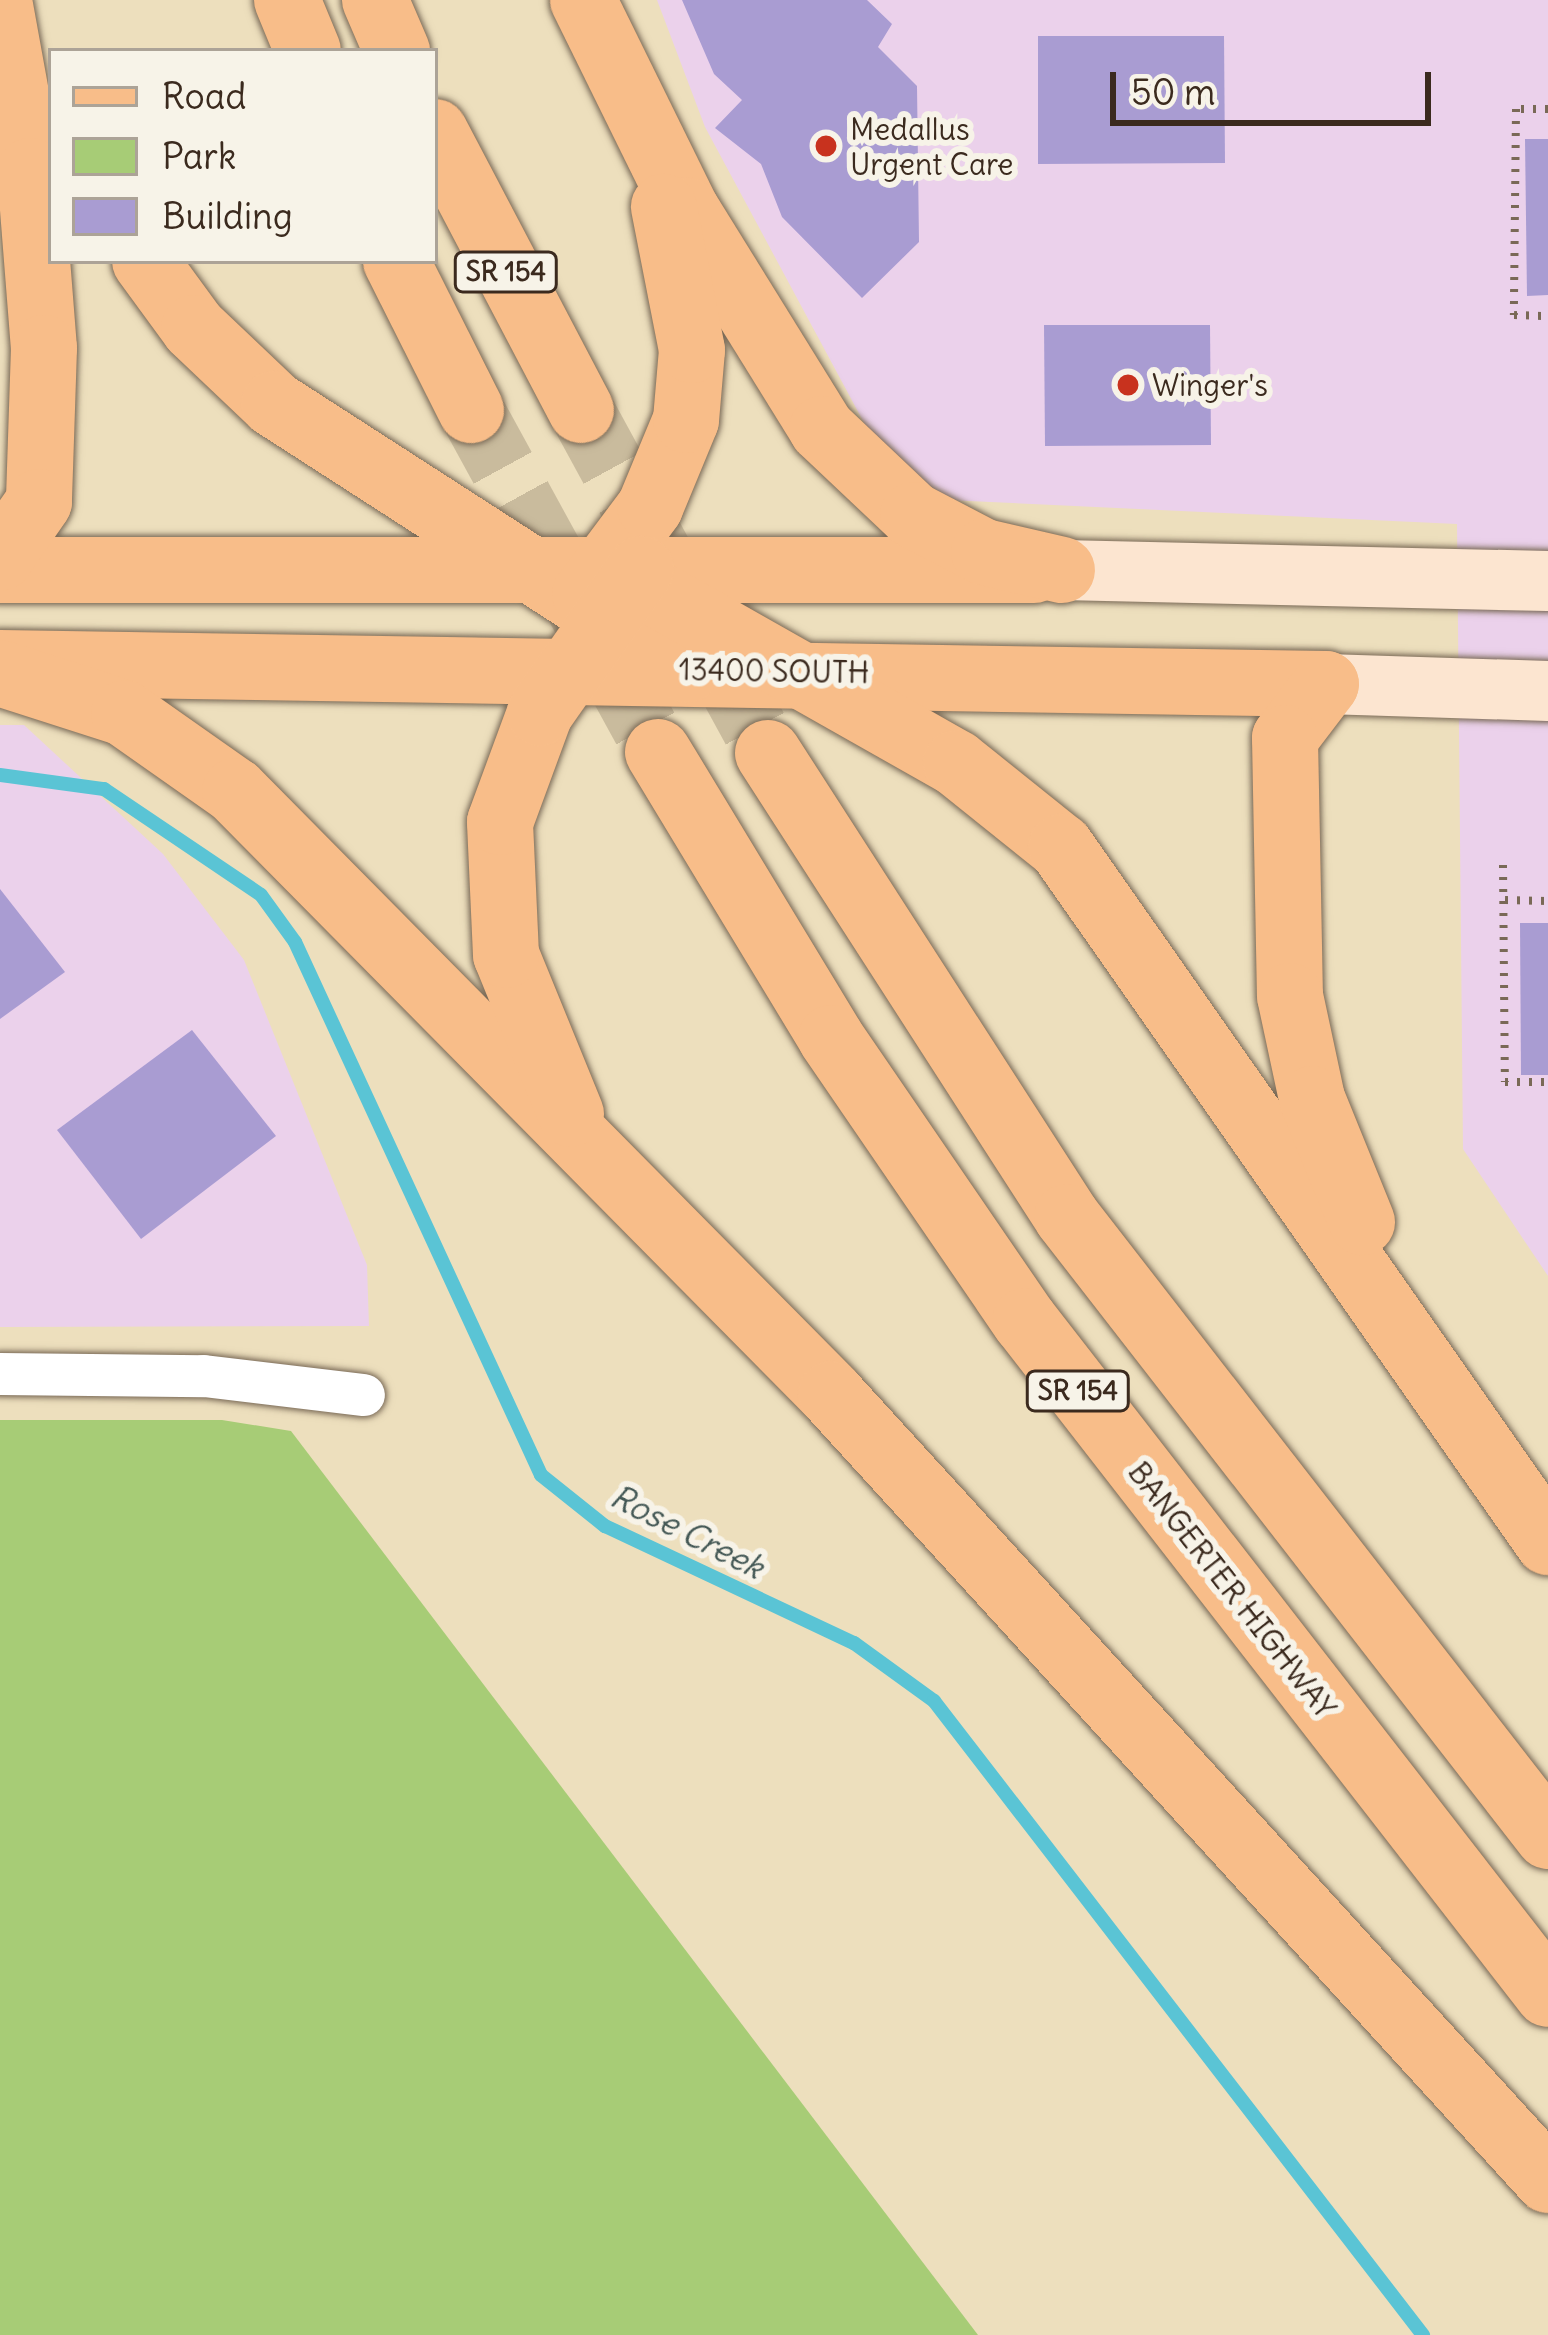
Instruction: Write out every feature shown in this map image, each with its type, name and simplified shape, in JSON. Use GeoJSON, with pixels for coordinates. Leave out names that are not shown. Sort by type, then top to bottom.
{"type":"FeatureCollection","features":[{"type":"Feature","properties":{"kind":"main road"},"geometry":{"type":"LineString","coordinates":[[35,0],[52,48]]}},
{"type":"Feature","properties":{"kind":"main road"},"geometry":{"type":"LineString","coordinates":[[287,0],[307,48]]}},
{"type":"Feature","properties":{"kind":"main road"},"geometry":{"type":"LineString","coordinates":[[375,0],[397,48]]}},
{"type":"Feature","properties":{"kind":"main road"},"geometry":{"type":"LineString","coordinates":[[583,0],[634,112],[742,303],[849,461],[947,535],[1062,570]]}},
{"type":"Feature","properties":{"kind":"main road"},"geometry":{"type":"LineString","coordinates":[[0,6],[30,171],[44,348],[39,502],[0,558]]}},
{"type":"Feature","properties":{"kind":"main road"},"geometry":{"type":"LineString","coordinates":[[620,1186],[534,1040],[500,921],[511,779],[589,602],[664,482],[691,386],[680,273],[634,112]]}},
{"type":"Feature","properties":{"kind":"main road","name":"SR 154"},"geometry":{"type":"LineString","coordinates":[[438,138],[581,410]]}},
{"type":"Feature","properties":{"kind":"main road"},"geometry":{"type":"LineString","coordinates":[[147,264],[194,328],[274,404],[589,602],[792,671],[992,787],[1061,847],[1548,1542]]}},
{"type":"Feature","properties":{"kind":"main road","name":"SR 154"},"geometry":{"type":"LineString","coordinates":[[398,264],[471,410]]}},
{"type":"Feature","properties":{"kind":"main road"},"geometry":{"type":"LineString","coordinates":[[0,663],[589,602],[1062,570],[1548,581]]}},
{"type":"Feature","properties":{"kind":"main road"},"geometry":{"type":"LineString","coordinates":[[0,571],[589,602]]}},
{"type":"Feature","properties":{"kind":"main road","name":"13400 SOUTH"},"geometry":{"type":"LineString","coordinates":[[589,602],[687,670],[1548,691]]}},
{"type":"Feature","properties":{"kind":"main road"},"geometry":{"type":"LineString","coordinates":[[0,673],[124,713],[208,766],[863,1428],[1548,2180]]}},
{"type":"Feature","properties":{"kind":"main road"},"geometry":{"type":"LineString","coordinates":[[1326,684],[1285,739],[1290,996],[1328,1144],[1428,1367]]}},
{"type":"Feature","properties":{"kind":"main road","name":"BANGERTER HIGHWAY"},"geometry":{"type":"LineString","coordinates":[[658,752],[831,1038],[1025,1321],[1548,1994]]}},
{"type":"Feature","properties":{"kind":"main road","name":"SR 154"},"geometry":{"type":"LineString","coordinates":[[768,753],[1066,1217],[1548,1836]]}},
{"type":"Feature","properties":{"kind":"street"},"geometry":{"type":"LineString","coordinates":[[0,1374],[204,1376],[364,1395]]}},
{"type":"Feature","properties":{"kind":"path"},"geometry":{"type":"LineString","coordinates":[[1548,110],[1516,110],[1514,316],[1548,316]]}},
{"type":"Feature","properties":{"kind":"path"},"geometry":{"type":"LineString","coordinates":[[1503,865],[1505,1082],[1548,1082]]}},
{"type":"Feature","properties":{"kind":"path"},"geometry":{"type":"LineString","coordinates":[[1505,900],[1548,901]]}},
{"type":"Feature","properties":{"kind":"shaded area"},"geometry":{"type":"Polygon","coordinates":[[[657,0],[1548,0],[1548,1276],[1463,1149],[1457,524],[947,500],[877,447],[705,127],[657,0]]]}},
{"type":"Feature","properties":{"kind":"shaded area"},"geometry":{"type":"Polygon","coordinates":[[[0,725],[24,725],[163,854],[244,960],[367,1265],[369,1326],[0,1327],[0,725]]]}},
{"type":"Feature","properties":{"kind":"green space"},"geometry":{"type":"Polygon","coordinates":[[[0,1420],[222,1420],[291,1431],[978,2335],[0,2335],[0,1420]]]}},
{"type":"Feature","properties":{"kind":"building","name":"Medallus Urgent Care"},"geometry":{"type":"Polygon","coordinates":[[[682,0],[867,0],[892,24],[878,47],[917,86],[919,242],[862,298],[782,217],[761,164],[715,128],[742,100],[714,74],[682,0]]]}},
{"type":"Feature","properties":{"kind":"building"},"geometry":{"type":"Polygon","coordinates":[[[1038,36],[1224,36],[1225,163],[1038,164],[1038,36]]]}},
{"type":"Feature","properties":{"kind":"building"},"geometry":{"type":"Polygon","coordinates":[[[1525,139],[1548,139],[1548,295],[1527,296],[1525,139]]]}},
{"type":"Feature","properties":{"kind":"building","name":"Winger's"},"geometry":{"type":"Polygon","coordinates":[[[1044,325],[1210,325],[1211,445],[1045,446],[1044,325]]]}},
{"type":"Feature","properties":{"kind":"building"},"geometry":{"type":"Polygon","coordinates":[[[0,889],[65,972],[0,1019],[0,889]]]}},
{"type":"Feature","properties":{"kind":"building"},"geometry":{"type":"Polygon","coordinates":[[[1520,923],[1548,923],[1548,1075],[1521,1075],[1520,923]]]}},
{"type":"Feature","properties":{"kind":"building"},"geometry":{"type":"Polygon","coordinates":[[[192,1030],[276,1136],[141,1239],[57,1130],[192,1030]]]}},
{"type":"Feature","properties":{"kind":"waterway","name":"Rose Creek"},"geometry":{"type":"LineString","coordinates":[[0,775],[104,789],[261,895],[295,942],[541,1475],[605,1526],[854,1643],[934,1701],[1423,2335]]}},
{"type":"Feature","properties":{"kind":"tunnel"},"geometry":{"type":"LineString","coordinates":[[471,410],[658,752]]}},
{"type":"Feature","properties":{"kind":"tunnel"},"geometry":{"type":"LineString","coordinates":[[581,410],[768,753]]}},
{"type":"Feature","properties":{"kind":"place","name":"Medallus Urgent Care"},"geometry":{"type":"Point","coordinates":[826,146]}},
{"type":"Feature","properties":{"kind":"place","name":"Winger's"},"geometry":{"type":"Point","coordinates":[1128,385]}}]}
